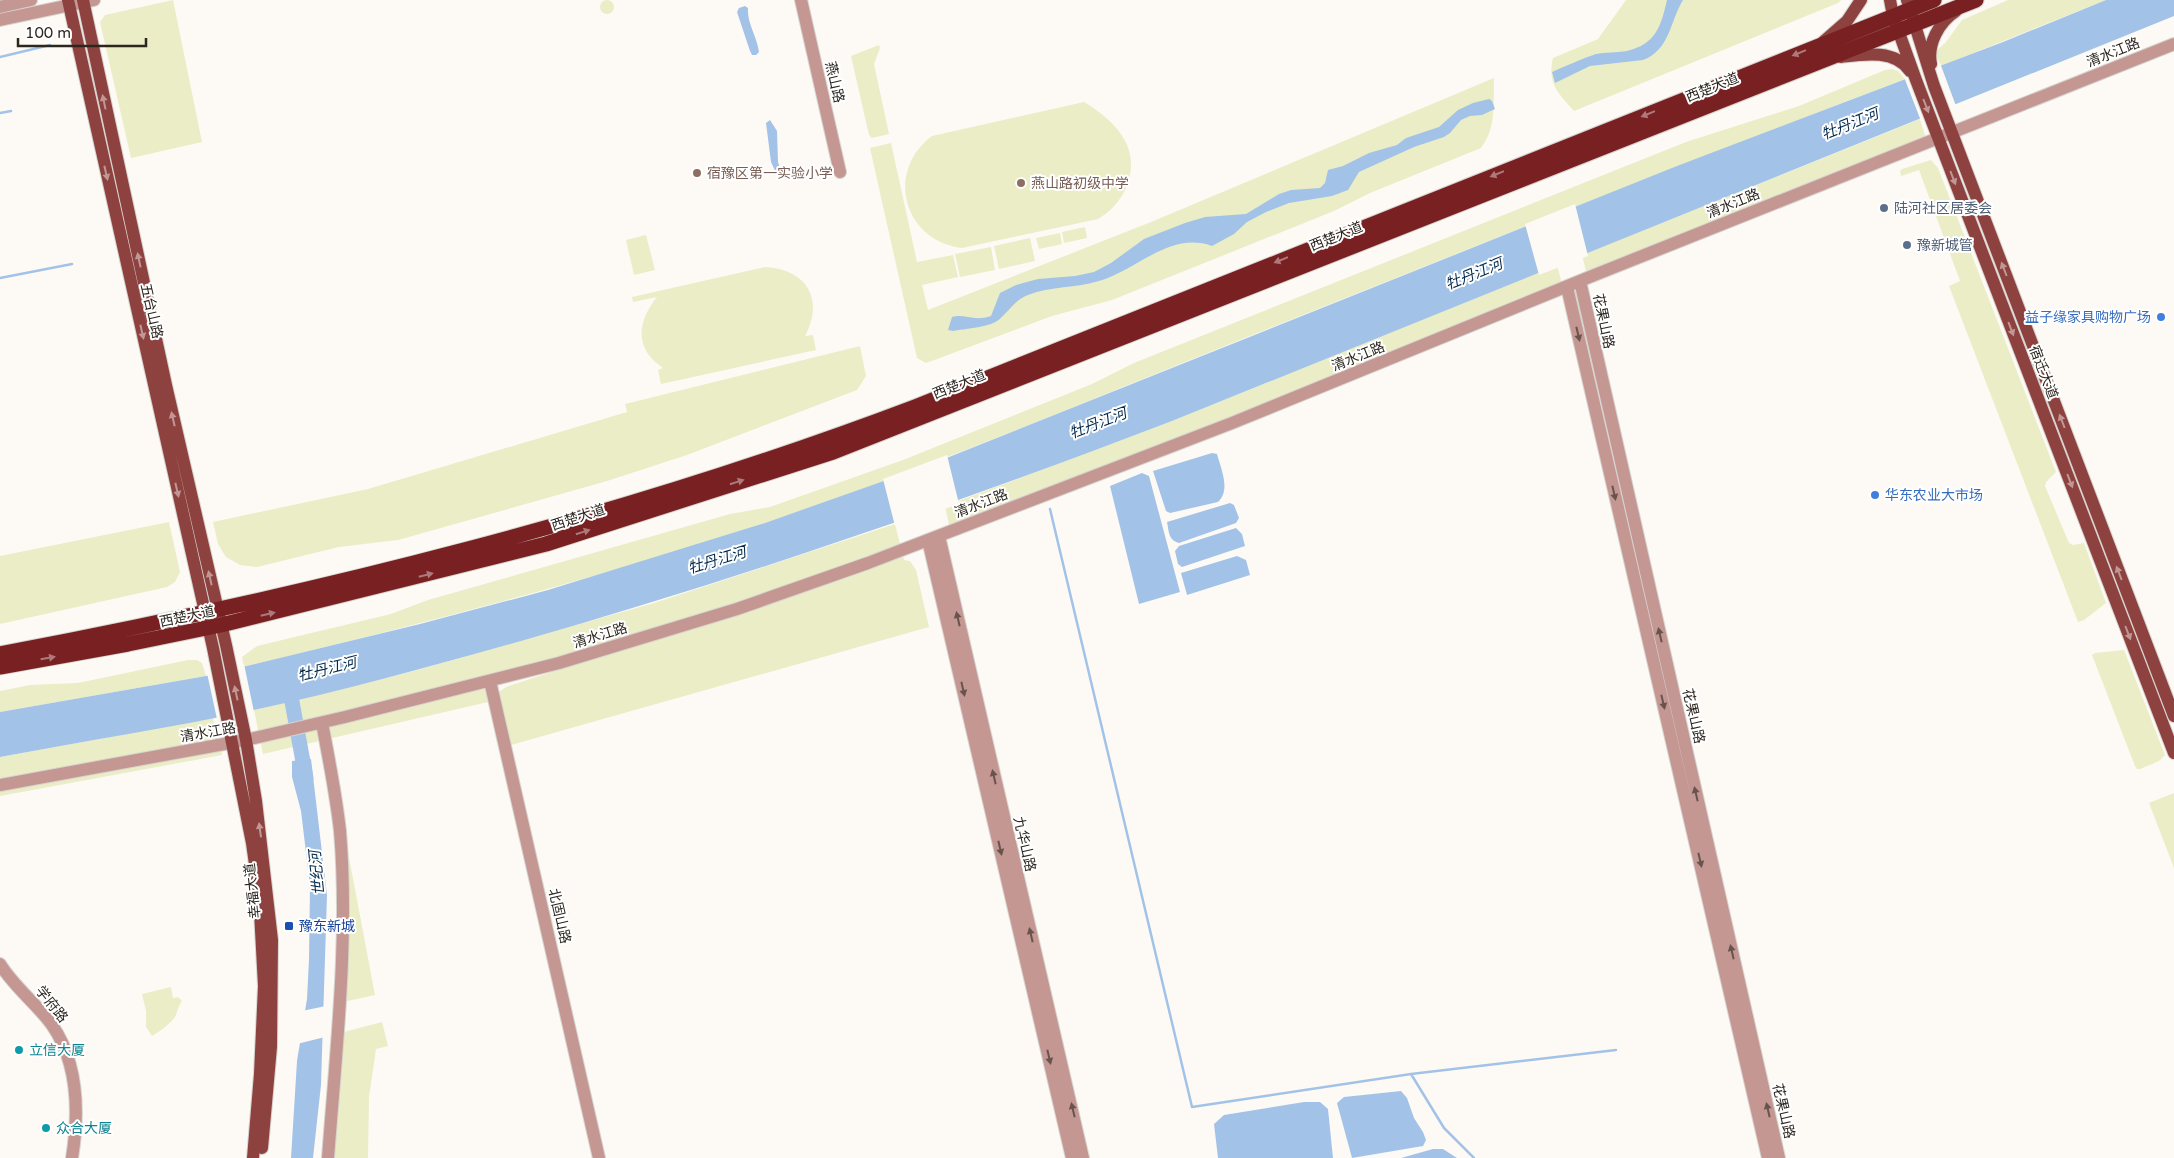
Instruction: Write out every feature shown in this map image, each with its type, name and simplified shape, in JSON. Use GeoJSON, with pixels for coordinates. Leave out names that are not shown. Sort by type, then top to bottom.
{"type":"FeatureCollection","features":[{"type":"Feature","properties":{"kind":"highway","name":"西楚大道"},"geometry":{"type":"LineString","coordinates":[[0,654],[122,631],[402,568],[529,534],[750,466],[942,396],[1893,16],[1908,5],[1934,0]]}},
{"type":"Feature","properties":{"kind":"highway","name":"西楚大道"},"geometry":{"type":"LineString","coordinates":[[0,666],[128,644],[356,593],[546,544],[833,452],[1972,2]]}},
{"type":"Feature","properties":{"kind":"main road"},"geometry":{"type":"LineString","coordinates":[[1818,46],[1847,21],[1861,0]]}},
{"type":"Feature","properties":{"kind":"main road","name":"宿迁大道"},"geometry":{"type":"LineString","coordinates":[[1890,0],[1893,16],[1916,80],[2174,753]]}},
{"type":"Feature","properties":{"kind":"main road","name":"五台山路"},"geometry":{"type":"LineString","coordinates":[[86,1],[166,385],[210,611]]}},
{"type":"Feature","properties":{"kind":"main road"},"geometry":{"type":"LineString","coordinates":[[1934,86],[1930,57],[1932,42],[1944,20],[1972,2]]}},
{"type":"Feature","properties":{"kind":"main road","name":"五台山路"},"geometry":{"type":"LineString","coordinates":[[69,3],[214,626]]}},
{"type":"Feature","properties":{"kind":"main road","name":"宿迁大道"},"geometry":{"type":"LineString","coordinates":[[1908,5],[1934,86],[2174,716]]}},
{"type":"Feature","properties":{"kind":"main road"},"geometry":{"type":"LineString","coordinates":[[1826,60],[1863,54],[1890,57],[1907,66],[1916,80]]}},
{"type":"Feature","properties":{"kind":"main road","name":"幸福大道"},"geometry":{"type":"LineString","coordinates":[[214,626],[226,645],[240,741],[262,933],[263,1011],[252,1158]]}},
{"type":"Feature","properties":{"kind":"main road","name":"幸福大道"},"geometry":{"type":"LineString","coordinates":[[214,626],[213,648],[240,741],[264,854],[272,940],[271,1047],[261,1158]]}},
{"type":"Feature","properties":{"kind":"street"},"geometry":{"type":"LineString","coordinates":[[0,7],[31,0]]}},
{"type":"Feature","properties":{"kind":"street","name":"燕山路"},"geometry":{"type":"LineString","coordinates":[[801,0],[840,172]]}},
{"type":"Feature","properties":{"kind":"street"},"geometry":{"type":"LineString","coordinates":[[0,20],[69,3],[86,1]]}},
{"type":"Feature","properties":{"kind":"street","name":"清水江路"},"geometry":{"type":"LineString","coordinates":[[0,785],[240,741],[319,723],[559,663],[737,609],[933,538],[1232,423],[1937,135],[2174,44]]}},
{"type":"Feature","properties":{"kind":"street","name":"花果山路"},"geometry":{"type":"LineString","coordinates":[[1580,281],[1779,1158]]}},
{"type":"Feature","properties":{"kind":"street","name":"花果山路"},"geometry":{"type":"LineString","coordinates":[[1567,287],[1768,1158]]}},
{"type":"Feature","properties":{"kind":"street","name":"九华山路"},"geometry":{"type":"LineString","coordinates":[[933,538],[1072,1158]]}},
{"type":"Feature","properties":{"kind":"street","name":"九华山路"},"geometry":{"type":"LineString","coordinates":[[933,538],[1084,1158]]}},
{"type":"Feature","properties":{"kind":"street","name":"北固山路"},"geometry":{"type":"LineString","coordinates":[[490,681],[599,1158]]}},
{"type":"Feature","properties":{"kind":"street"},"geometry":{"type":"LineString","coordinates":[[319,723],[336,798],[342,893],[338,1025],[328,1158]]}},
{"type":"Feature","properties":{"kind":"street","name":"学府路"},"geometry":{"type":"LineString","coordinates":[[0,964],[52,1026],[62,1043],[71,1072],[76,1099],[77,1125],[72,1158]]}},
{"type":"Feature","properties":{"kind":"green space"},"geometry":{"type":"Polygon","coordinates":[[[173,0],[202,142],[131,158],[100,22],[105,15],[173,0]]]}},
{"type":"Feature","properties":{"kind":"green space"},"geometry":{"type":"Polygon","coordinates":[[[604,0],[610,0],[614,7],[610,14],[604,14],[600,10],[600,4],[604,0]]]}},
{"type":"Feature","properties":{"kind":"green space"},"geometry":{"type":"Polygon","coordinates":[[[1626,0],[1841,0],[1838,3],[1574,111],[1555,88],[1552,75],[1553,58],[1598,39],[1626,0]]]}},
{"type":"Feature","properties":{"kind":"green space"},"geometry":{"type":"Polygon","coordinates":[[[2008,0],[2106,0],[1941,66],[1935,52],[1946,42],[1962,20],[2008,0]]]}},
{"type":"Feature","properties":{"kind":"green space"},"geometry":{"type":"Polygon","coordinates":[[[879,45],[880,48],[874,64],[889,134],[872,138],[869,135],[851,56],[879,45]]]}},
{"type":"Feature","properties":{"kind":"green space"},"geometry":{"type":"Polygon","coordinates":[[[1892,69],[1898,71],[1905,79],[1562,212],[880,483],[765,523],[636,564],[441,618],[244,667],[242,657],[257,646],[391,614],[428,600],[730,514],[770,507],[903,460],[1092,384],[1134,363],[1686,142],[1799,106],[1885,70],[1892,69]]]}},
{"type":"Feature","properties":{"kind":"green space"},"geometry":{"type":"Polygon","coordinates":[[[1494,78],[1492,123],[1490,132],[1481,148],[1370,193],[1334,211],[1112,300],[1052,316],[926,363],[917,358],[870,148],[891,143],[917,262],[953,255],[958,277],[922,285],[928,310],[1151,222],[1494,78]]]}},
{"type":"Feature","properties":{"kind":"green space"},"geometry":{"type":"Polygon","coordinates":[[[1084,102],[1101,113],[1120,133],[1129,150],[1131,162],[1130,173],[1123,195],[1108,212],[1098,219],[962,248],[942,243],[926,232],[914,219],[907,202],[905,185],[909,167],[917,151],[932,136],[1084,102]]]}},
{"type":"Feature","properties":{"kind":"green space"},"geometry":{"type":"Polygon","coordinates":[[[1920,119],[1926,139],[1587,275],[1582,255],[1920,119]]]}},
{"type":"Feature","properties":{"kind":"green space"},"geometry":{"type":"Polygon","coordinates":[[[1931,160],[1938,168],[2056,472],[2046,482],[2045,486],[2069,543],[2073,545],[2084,543],[2106,603],[2084,620],[2078,622],[1949,286],[1960,281],[1919,170],[1901,176],[1900,171],[1902,169],[1931,160]]]}},
{"type":"Feature","properties":{"kind":"green space"},"geometry":{"type":"Polygon","coordinates":[[[1085,227],[1087,238],[1064,243],[1062,232],[1085,227]]]}},
{"type":"Feature","properties":{"kind":"green space"},"geometry":{"type":"Polygon","coordinates":[[[1060,233],[1062,244],[1039,249],[1036,238],[1060,233]]]}},
{"type":"Feature","properties":{"kind":"green space"},"geometry":{"type":"Polygon","coordinates":[[[646,235],[655,270],[634,275],[626,240],[646,235]]]}},
{"type":"Feature","properties":{"kind":"green space"},"geometry":{"type":"Polygon","coordinates":[[[1030,238],[1035,261],[999,269],[994,246],[1030,238]]]}},
{"type":"Feature","properties":{"kind":"green space"},"geometry":{"type":"Polygon","coordinates":[[[991,247],[995,270],[960,277],[955,254],[991,247]]]}},
{"type":"Feature","properties":{"kind":"green space"},"geometry":{"type":"Polygon","coordinates":[[[1557,265],[1562,284],[950,530],[945,506],[1172,421],[1557,265]]]}},
{"type":"Feature","properties":{"kind":"green space"},"geometry":{"type":"Polygon","coordinates":[[[765,267],[791,273],[808,288],[812,298],[813,310],[811,322],[805,336],[813,335],[816,350],[661,384],[658,370],[663,368],[647,352],[643,344],[642,335],[642,325],[645,316],[657,297],[633,302],[632,297],[765,267]]]}},
{"type":"Feature","properties":{"kind":"green space"},"geometry":{"type":"Polygon","coordinates":[[[860,346],[866,376],[857,390],[687,455],[607,481],[398,540],[339,547],[257,567],[240,565],[226,557],[218,544],[213,522],[368,489],[627,412],[625,404],[860,346]]]}},
{"type":"Feature","properties":{"kind":"green space"},"geometry":{"type":"Polygon","coordinates":[[[169,522],[180,572],[175,582],[167,587],[0,624],[0,556],[169,522]]]}},
{"type":"Feature","properties":{"kind":"green space"},"geometry":{"type":"Polygon","coordinates":[[[895,524],[904,560],[910,561],[916,570],[929,627],[511,745],[499,692],[506,687],[582,662],[485,688],[488,702],[263,754],[254,710],[410,672],[654,603],[895,524]]]}},
{"type":"Feature","properties":{"kind":"green space"},"geometry":{"type":"Polygon","coordinates":[[[2124,650],[2165,755],[2159,761],[2140,769],[2137,769],[2135,766],[2092,655],[2095,653],[2124,650]]]}},
{"type":"Feature","properties":{"kind":"green space"},"geometry":{"type":"Polygon","coordinates":[[[188,660],[197,660],[202,663],[206,676],[0,712],[0,691],[30,685],[78,683],[188,660]]]}},
{"type":"Feature","properties":{"kind":"green space"},"geometry":{"type":"Polygon","coordinates":[[[213,718],[222,755],[0,796],[0,757],[213,718]]]}},
{"type":"Feature","properties":{"kind":"green space"},"geometry":{"type":"Polygon","coordinates":[[[328,746],[375,995],[343,1002],[345,921],[328,746]]]}},
{"type":"Feature","properties":{"kind":"green space"},"geometry":{"type":"Polygon","coordinates":[[[2174,793],[2174,868],[2149,803],[2174,793]]]}},
{"type":"Feature","properties":{"kind":"green space"},"geometry":{"type":"Polygon","coordinates":[[[171,987],[173,998],[178,997],[182,1001],[173,1020],[152,1036],[146,1027],[146,1011],[142,994],[171,987]]]}},
{"type":"Feature","properties":{"kind":"green space"},"geometry":{"type":"Polygon","coordinates":[[[382,1022],[388,1046],[376,1049],[369,1097],[368,1158],[332,1158],[340,1033],[382,1022]]]}},
{"type":"Feature","properties":{"kind":"water"},"geometry":{"type":"Polygon","coordinates":[[[1667,0],[1683,0],[1664,42],[1652,55],[1643,60],[1590,66],[1555,83],[1552,72],[1579,60],[1596,54],[1627,51],[1645,44],[1656,33],[1667,0]]]}},
{"type":"Feature","properties":{"kind":"water","name":"牡丹江河"},"geometry":{"type":"Polygon","coordinates":[[[2106,0],[2174,0],[2174,16],[1172,421],[1011,481],[849,538],[686,592],[421,669],[254,710],[0,757],[0,712],[206,676],[420,624],[548,590],[765,523],[929,465],[1677,166],[2003,42],[2106,0]]]}},
{"type":"Feature","properties":{"kind":"water"},"geometry":{"type":"Polygon","coordinates":[[[745,6],[748,8],[749,19],[758,46],[759,52],[756,55],[752,55],[750,51],[737,12],[739,8],[745,6]]]}},
{"type":"Feature","properties":{"kind":"water"},"geometry":{"type":"Polygon","coordinates":[[[1489,99],[1492,101],[1495,109],[1482,115],[1470,116],[1461,120],[1444,137],[1414,147],[1359,172],[1348,190],[1332,196],[1289,203],[1266,212],[1247,222],[1234,234],[1212,246],[1197,243],[1182,244],[1154,254],[1113,276],[1099,281],[1028,295],[1015,303],[997,321],[988,325],[953,331],[948,330],[952,317],[985,318],[991,316],[1000,293],[1016,285],[1038,279],[1075,276],[1094,272],[1111,263],[1144,239],[1185,223],[1205,217],[1246,214],[1279,194],[1291,190],[1320,188],[1325,183],[1328,170],[1343,166],[1369,153],[1397,145],[1406,138],[1439,127],[1458,110],[1473,103],[1489,99]]]}},
{"type":"Feature","properties":{"kind":"water"},"geometry":{"type":"Polygon","coordinates":[[[770,120],[777,131],[778,162],[783,177],[777,175],[771,162],[766,123],[770,120]]]}},
{"type":"Feature","properties":{"kind":"water"},"geometry":{"type":"Polygon","coordinates":[[[1212,453],[1217,454],[1223,473],[1224,492],[1222,497],[1218,502],[1170,513],[1166,511],[1153,471],[1212,453]]]}},
{"type":"Feature","properties":{"kind":"water"},"geometry":{"type":"Polygon","coordinates":[[[1142,473],[1149,476],[1180,592],[1139,604],[1110,486],[1142,473]]]}},
{"type":"Feature","properties":{"kind":"water"},"geometry":{"type":"Polygon","coordinates":[[[1230,503],[1234,505],[1239,518],[1236,523],[1179,543],[1175,542],[1171,537],[1167,522],[1230,503]]]}},
{"type":"Feature","properties":{"kind":"water"},"geometry":{"type":"Polygon","coordinates":[[[1236,528],[1242,534],[1245,546],[1182,567],[1178,564],[1175,551],[1179,546],[1236,528]]]}},
{"type":"Feature","properties":{"kind":"water"},"geometry":{"type":"Polygon","coordinates":[[[1237,556],[1246,560],[1250,575],[1187,595],[1181,573],[1237,556]]]}},
{"type":"Feature","properties":{"kind":"water"},"geometry":{"type":"Polygon","coordinates":[[[311,759],[327,895],[321,1085],[313,1158],[291,1158],[297,1061],[307,999],[310,886],[301,811],[292,777],[292,761],[311,759]]]}},
{"type":"Feature","properties":{"kind":"water"},"geometry":{"type":"Polygon","coordinates":[[[1401,1091],[1407,1098],[1414,1118],[1423,1132],[1426,1140],[1423,1146],[1352,1158],[1337,1103],[1344,1097],[1401,1091]]]}},
{"type":"Feature","properties":{"kind":"water"},"geometry":{"type":"Polygon","coordinates":[[[1304,1102],[1320,1102],[1328,1109],[1333,1158],[1218,1158],[1214,1124],[1224,1115],[1304,1102]]]}},
{"type":"Feature","properties":{"kind":"water"},"geometry":{"type":"Polygon","coordinates":[[[1433,1149],[1443,1149],[1457,1158],[1401,1158],[1433,1149]]]}},
{"type":"Feature","properties":{"kind":"pier"},"geometry":{"type":"Polygon","coordinates":[[[1940,63],[1956,106],[1921,121],[1904,77],[1940,63]]]}},
{"type":"Feature","properties":{"kind":"pier"},"geometry":{"type":"Polygon","coordinates":[[[1575,204],[1588,256],[1539,275],[1525,224],[1575,204]]]}},
{"type":"Feature","properties":{"kind":"pier"},"geometry":{"type":"Polygon","coordinates":[[[947,455],[959,504],[895,526],[883,479],[947,455]]]}},
{"type":"Feature","properties":{"kind":"pier"},"geometry":{"type":"Polygon","coordinates":[[[244,664],[254,712],[217,719],[207,673],[244,664]]]}},
{"type":"Feature","properties":{"kind":"pier"},"geometry":{"type":"Polygon","coordinates":[[[326,1006],[325,1037],[297,1044],[302,1011],[326,1006]]]}},
{"type":"Feature","properties":{"kind":"waterway"},"geometry":{"type":"LineString","coordinates":[[0,57],[50,45]]}},
{"type":"Feature","properties":{"kind":"waterway"},"geometry":{"type":"LineString","coordinates":[[0,113],[11,111]]}},
{"type":"Feature","properties":{"kind":"waterway"},"geometry":{"type":"LineString","coordinates":[[0,278],[72,264]]}},
{"type":"Feature","properties":{"kind":"waterway"},"geometry":{"type":"LineString","coordinates":[[1050,509],[1192,1107],[1411,1074],[1616,1050]]}},
{"type":"Feature","properties":{"kind":"waterway","name":"世纪河"},"geometry":{"type":"LineString","coordinates":[[288,680],[306,778]]}},
{"type":"Feature","properties":{"kind":"waterway"},"geometry":{"type":"LineString","coordinates":[[1411,1074],[1444,1128],[1474,1158]]}},
{"type":"Feature","properties":{"kind":"place","name":"宿豫区第一实验小学"},"geometry":{"type":"Point","coordinates":[697,173]}},
{"type":"Feature","properties":{"kind":"place","name":"燕山路初级中学"},"geometry":{"type":"Point","coordinates":[1021,183]}},
{"type":"Feature","properties":{"kind":"place","name":"陆河社区居委会"},"geometry":{"type":"Point","coordinates":[1884,208]}},
{"type":"Feature","properties":{"kind":"place","name":"豫新城管"},"geometry":{"type":"Point","coordinates":[1907,245]}},
{"type":"Feature","properties":{"kind":"place","name":"益子缘家具购物广场"},"geometry":{"type":"Point","coordinates":[2161,317]}},
{"type":"Feature","properties":{"kind":"place","name":"华东农业大市场"},"geometry":{"type":"Point","coordinates":[1875,495]}},
{"type":"Feature","properties":{"kind":"place","name":"豫东新城"},"geometry":{"type":"Point","coordinates":[289,926]}},
{"type":"Feature","properties":{"kind":"place","name":"立信大厦"},"geometry":{"type":"Point","coordinates":[19,1050]}},
{"type":"Feature","properties":{"kind":"place","name":"众合大厦"},"geometry":{"type":"Point","coordinates":[46,1128]}}]}
